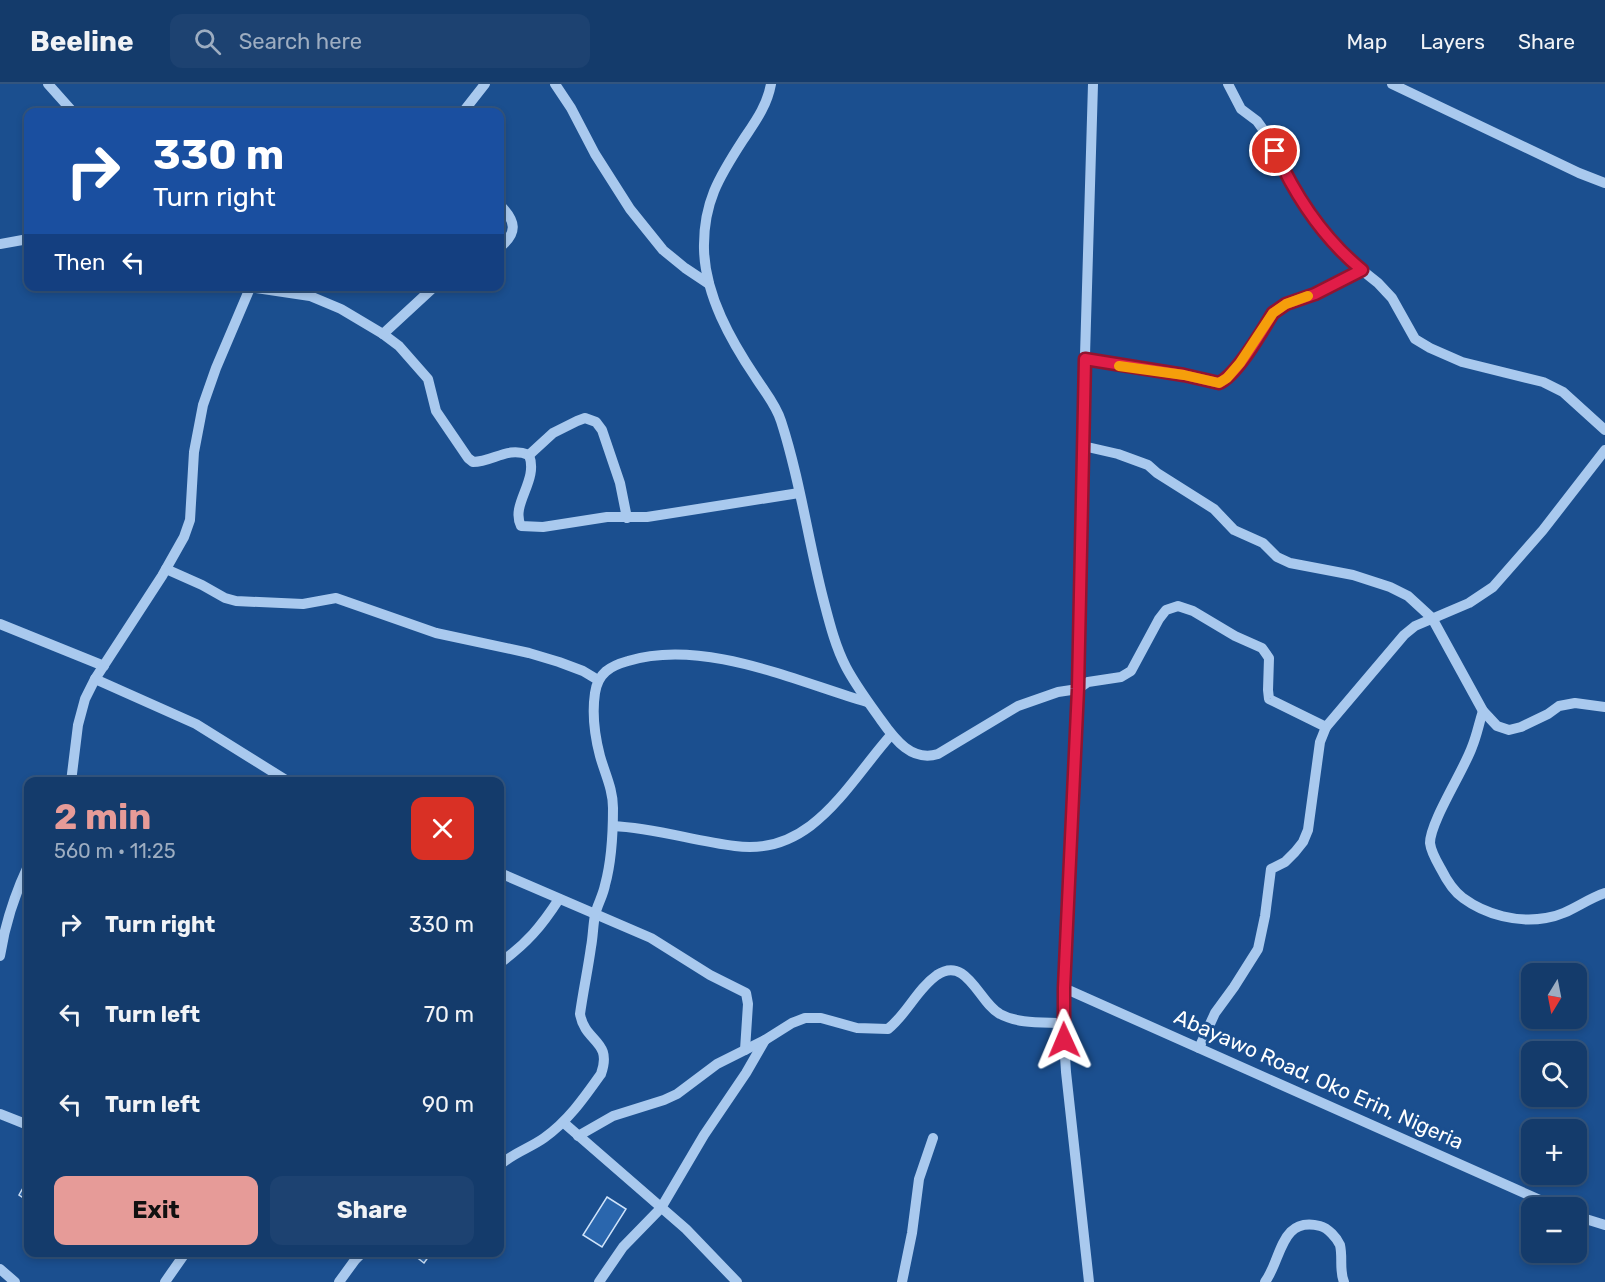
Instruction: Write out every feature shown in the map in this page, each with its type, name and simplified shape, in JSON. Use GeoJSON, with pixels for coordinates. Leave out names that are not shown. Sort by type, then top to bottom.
{"type":"FeatureCollection","features":[{"type":"Feature","properties":{"kind":"street"},"geometry":{"type":"LineString","coordinates":[[48,84],[69,108]]}},
{"type":"Feature","properties":{"kind":"street"},"geometry":{"type":"LineString","coordinates":[[467,108],[485,84]]}},
{"type":"Feature","properties":{"kind":"street"},"geometry":{"type":"LineString","coordinates":[[555,84],[630,209],[663,250],[709,284]]}},
{"type":"Feature","properties":{"kind":"street"},"geometry":{"type":"LineString","coordinates":[[771,84],[768,99],[760,114],[724,169],[710,196],[704,231],[706,270],[721,315],[738,350],[769,397],[780,419],[799,493],[810,549],[836,644],[845,667],[891,735],[915,755],[928,757],[938,754],[1018,706],[1058,692],[1078,689],[1088,682],[1121,677],[1131,671],[1166,610],[1178,606],[1193,611],[1235,636],[1262,648],[1269,658],[1269,699],[1326,727]]}},
{"type":"Feature","properties":{"kind":"street"},"geometry":{"type":"LineString","coordinates":[[1089,1282],[1066,1072],[1063,1023],[1078,689],[1093,84]]}},
{"type":"Feature","properties":{"kind":"street"},"geometry":{"type":"LineString","coordinates":[[1228,84],[1241,109],[1257,121],[1270,139],[1299,198],[1343,255],[1378,283],[1392,298],[1415,339],[1430,348],[1473,365],[1543,382],[1563,392],[1605,430]]}},
{"type":"Feature","properties":{"kind":"street"},"geometry":{"type":"LineString","coordinates":[[1392,84],[1579,173],[1605,183]]}},
{"type":"Feature","properties":{"kind":"street"},"geometry":{"type":"LineString","coordinates":[[504,211],[513,224],[513,232],[504,243]]}},
{"type":"Feature","properties":{"kind":"street"},"geometry":{"type":"LineString","coordinates":[[0,244],[24,240]]}},
{"type":"Feature","properties":{"kind":"street"},"geometry":{"type":"LineString","coordinates":[[1085,359],[1219,383],[1227,378],[1240,363],[1273,313],[1279,308],[1315,294],[1362,270]]}},
{"type":"Feature","properties":{"kind":"street"},"geometry":{"type":"LineString","coordinates":[[72,777],[78,725],[85,699],[95,679],[184,537],[189,520],[194,452],[203,405],[245,291]]}},
{"type":"Feature","properties":{"kind":"street"},"geometry":{"type":"LineString","coordinates":[[274,291],[310,296],[341,309],[399,346],[428,379],[436,411],[473,462],[510,453],[521,452],[529,455]]}},
{"type":"Feature","properties":{"kind":"street"},"geometry":{"type":"LineString","coordinates":[[383,334],[430,291]]}},
{"type":"Feature","properties":{"kind":"street"},"geometry":{"type":"LineString","coordinates":[[529,455],[553,433],[577,421],[585,418],[596,422],[602,430],[620,483],[627,518]]}},
{"type":"Feature","properties":{"kind":"street"},"geometry":{"type":"LineString","coordinates":[[1083,446],[1118,454],[1148,465],[1214,509],[1241,535],[1263,543],[1277,557],[1300,567],[1353,575],[1390,587],[1408,596],[1432,618],[1483,711],[1497,726],[1509,730],[1521,727],[1559,706],[1575,703],[1605,707]]}},
{"type":"Feature","properties":{"kind":"street"},"geometry":{"type":"LineString","coordinates":[[1199,1048],[1215,1013],[1258,949],[1266,916],[1271,869],[1285,862],[1303,842],[1308,830],[1320,742],[1326,727],[1404,635],[1415,626],[1469,603],[1492,587],[1543,530],[1605,450]]}},
{"type":"Feature","properties":{"kind":"street"},"geometry":{"type":"LineString","coordinates":[[529,455],[531,478],[519,509],[518,520],[521,526],[543,527],[607,516],[627,518],[672,514],[799,493]]}},
{"type":"Feature","properties":{"kind":"street"},"geometry":{"type":"LineString","coordinates":[[166,569],[225,598],[236,601],[303,604],[336,598],[436,633],[529,653],[559,662],[583,671],[598,680]]}},
{"type":"Feature","properties":{"kind":"street"},"geometry":{"type":"LineString","coordinates":[[0,624],[104,666]]}},
{"type":"Feature","properties":{"kind":"street"},"geometry":{"type":"LineString","coordinates":[[504,1161],[542,1140],[564,1123],[601,1074],[606,1057],[600,1044],[582,1024],[580,1014],[595,915],[605,887],[612,851],[613,800],[600,756],[594,716],[595,693],[598,680],[604,671],[616,664],[638,658],[679,654],[716,658],[763,669],[867,702]]}},
{"type":"Feature","properties":{"kind":"street"},"geometry":{"type":"LineString","coordinates":[[95,679],[196,724],[281,777]]}},
{"type":"Feature","properties":{"kind":"street"},"geometry":{"type":"LineString","coordinates":[[1483,711],[1472,746],[1434,827],[1430,844],[1447,879],[1461,897],[1482,909],[1502,916],[1522,919],[1545,919],[1561,915],[1605,893]]}},
{"type":"Feature","properties":{"kind":"street"},"geometry":{"type":"LineString","coordinates":[[613,826],[651,830],[736,846],[761,848],[787,841],[812,825],[831,807],[853,784],[872,756],[891,735]]}},
{"type":"Feature","properties":{"kind":"street"},"geometry":{"type":"LineString","coordinates":[[0,956],[5,924],[24,875]]}},
{"type":"Feature","properties":{"kind":"street"},"geometry":{"type":"LineString","coordinates":[[504,875],[651,938],[710,975],[746,993],[748,1004],[745,1050]]}},
{"type":"Feature","properties":{"kind":"street"},"geometry":{"type":"LineString","coordinates":[[504,960],[542,926],[559,898]]}},
{"type":"Feature","properties":{"kind":"street"},"geometry":{"type":"LineString","coordinates":[[578,1136],[613,1116],[677,1094],[717,1064],[805,1018],[821,1018],[857,1028],[888,1029],[897,1022],[935,977],[945,971],[959,972],[969,978],[985,1002],[999,1014],[1027,1021],[1063,1023]]}},
{"type":"Feature","properties":{"kind":"street","name":"Abayawo Road, Oko Erin, Nigeria"},"geometry":{"type":"LineString","coordinates":[[1064,988],[1533,1197]]}},
{"type":"Feature","properties":{"kind":"street"},"geometry":{"type":"LineString","coordinates":[[599,1282],[623,1247],[661,1208],[704,1135],[746,1073],[765,1040]]}},
{"type":"Feature","properties":{"kind":"street"},"geometry":{"type":"LineString","coordinates":[[0,1114],[24,1123]]}},
{"type":"Feature","properties":{"kind":"street"},"geometry":{"type":"LineString","coordinates":[[564,1123],[686,1229],[737,1282]]}},
{"type":"Feature","properties":{"kind":"street"},"geometry":{"type":"LineString","coordinates":[[902,1282],[920,1179],[933,1138]]}},
{"type":"Feature","properties":{"kind":"street"},"geometry":{"type":"LineString","coordinates":[[1587,1219],[1605,1225]]}},
{"type":"Feature","properties":{"kind":"street"},"geometry":{"type":"LineString","coordinates":[[1264,1282],[1270,1275],[1286,1236],[1294,1229],[1306,1225],[1323,1226],[1335,1236],[1340,1245],[1340,1272],[1344,1282]]}},
{"type":"Feature","properties":{"kind":"street"},"geometry":{"type":"LineString","coordinates":[[165,1282],[182,1257]]}},
{"type":"Feature","properties":{"kind":"street"},"geometry":{"type":"LineString","coordinates":[[339,1282],[359,1257]]}},
{"type":"Feature","properties":{"kind":"street"},"geometry":{"type":"LineString","coordinates":[[0,1269],[15,1282]]}},
{"type":"Feature","properties":{"kind":"building"},"geometry":{"type":"Polygon","coordinates":[[[24,1186],[24,1198],[19,1195],[24,1186]]]}},
{"type":"Feature","properties":{"kind":"building"},"geometry":{"type":"Polygon","coordinates":[[[607,1197],[626,1209],[602,1247],[583,1235],[607,1197]]]}},
{"type":"Feature","properties":{"kind":"building"},"geometry":{"type":"Polygon","coordinates":[[[416,1257],[428,1257],[424,1263],[416,1257]]]}},
{"type":"Feature","properties":{"kind":"slow traffic"},"geometry":{"type":"LineString","coordinates":[[1119,366],[1184,375],[1215,384],[1223,382],[1240,363],[1273,313],[1286,304],[1308,296]]}},
{"type":"Feature","properties":{"kind":"route"},"geometry":{"type":"LineString","coordinates":[[1064,1040],[1064,988],[1078,689],[1085,359],[1184,375],[1215,384],[1223,382],[1240,363],[1273,313],[1279,308],[1315,294],[1362,270],[1343,255],[1299,198],[1275,151]]}}]}
